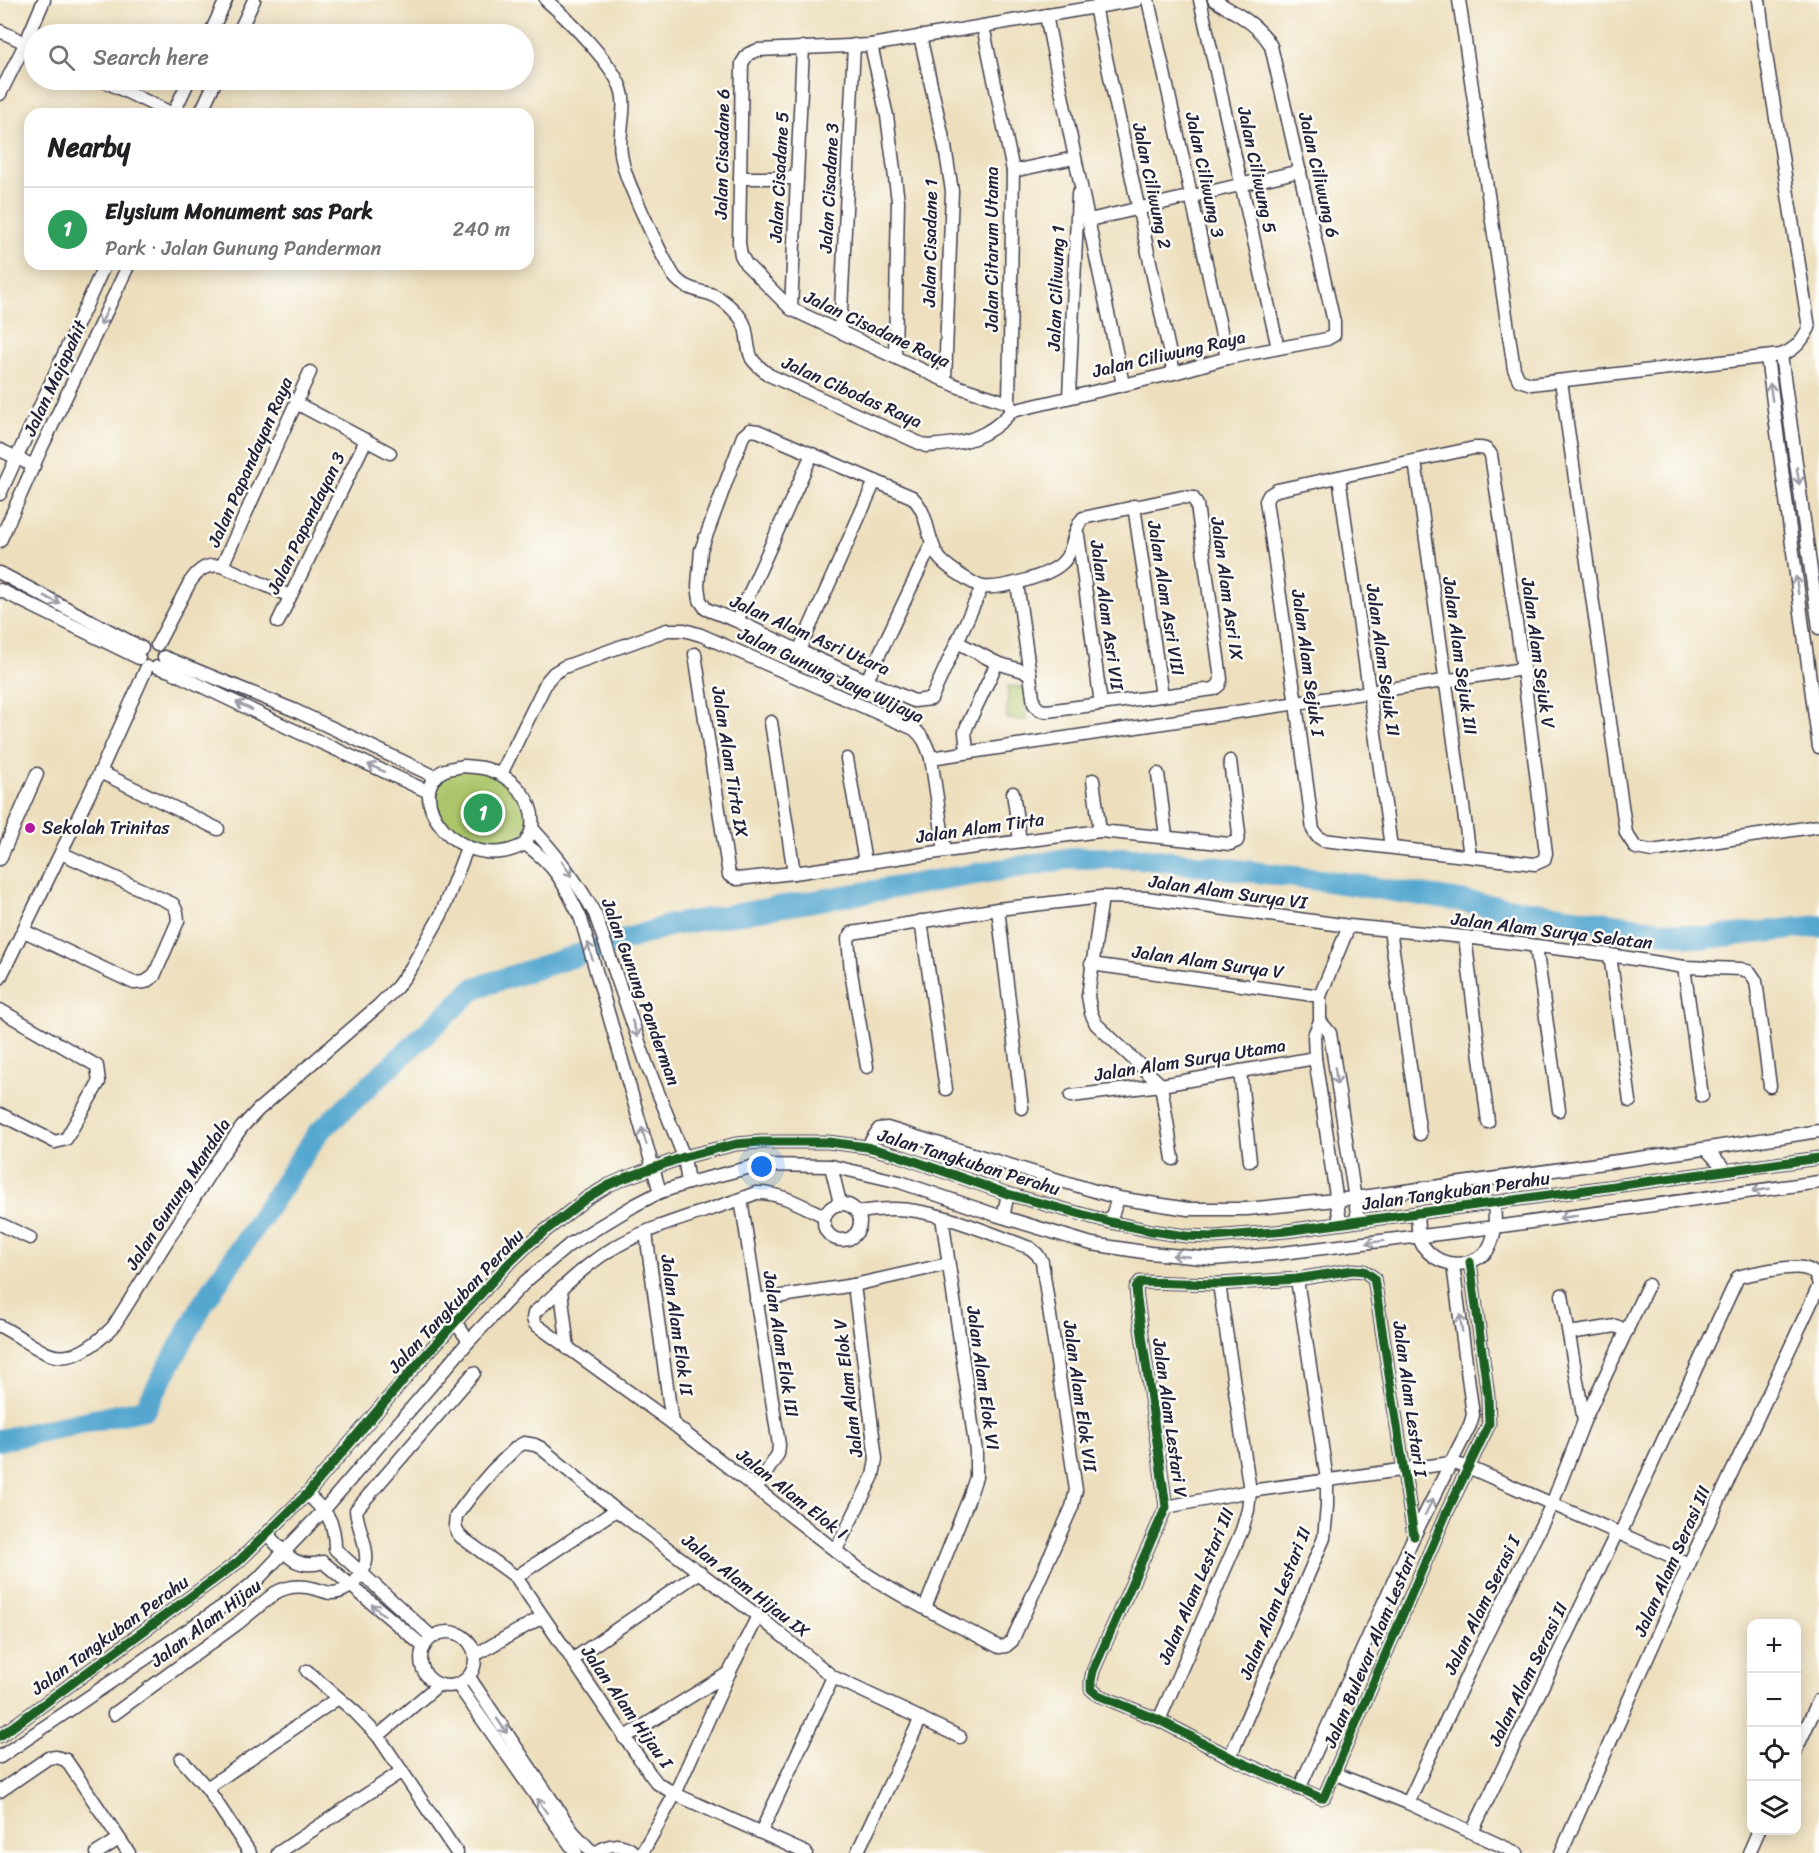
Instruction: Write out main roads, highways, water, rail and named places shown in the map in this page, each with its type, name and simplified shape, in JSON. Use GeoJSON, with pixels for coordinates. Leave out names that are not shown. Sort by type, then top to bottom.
{"type":"FeatureCollection","features":[{"type":"Feature","properties":{"kind":"waterway"},"geometry":{"type":"LineString","coordinates":[[0,1440],[145,1409],[204,1302],[318,1133],[475,988],[671,925],[1072,858],[1139,858],[1328,881],[1706,938],[1819,926]]}},
{"type":"Feature","properties":{"kind":"place","name":"Elysium Monument sas Park"},"geometry":{"type":"Point","coordinates":[483,813]}},
{"type":"Feature","properties":{"kind":"place","name":"Sekolah Trinitas"},"geometry":{"type":"Point","coordinates":[30,828]}}]}
